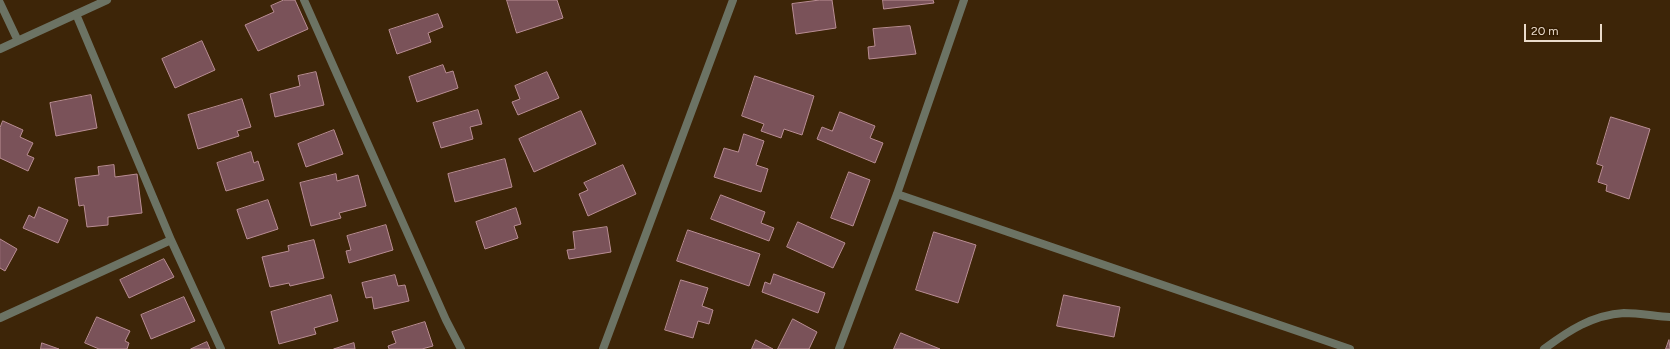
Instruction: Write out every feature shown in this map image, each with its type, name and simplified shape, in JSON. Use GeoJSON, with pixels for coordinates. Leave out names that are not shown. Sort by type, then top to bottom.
{"type":"FeatureCollection","features":[{"type":"Feature","properties":{"kind":"street"},"geometry":{"type":"LineString","coordinates":[[0,49],[107,0]]}},
{"type":"Feature","properties":{"kind":"street"},"geometry":{"type":"LineString","coordinates":[[304,0],[446,320],[461,349]]}},
{"type":"Feature","properties":{"kind":"street"},"geometry":{"type":"LineString","coordinates":[[603,349],[733,0]]}},
{"type":"Feature","properties":{"kind":"street"},"geometry":{"type":"LineString","coordinates":[[839,349],[897,194],[964,0]]}},
{"type":"Feature","properties":{"kind":"street"},"geometry":{"type":"LineString","coordinates":[[0,3],[18,41]]}},
{"type":"Feature","properties":{"kind":"street"},"geometry":{"type":"LineString","coordinates":[[76,14],[171,240],[220,349]]}},
{"type":"Feature","properties":{"kind":"street"},"geometry":{"type":"LineString","coordinates":[[897,194],[1350,349]]}},
{"type":"Feature","properties":{"kind":"street"},"geometry":{"type":"LineString","coordinates":[[0,318],[171,240]]}},
{"type":"Feature","properties":{"kind":"street"},"geometry":{"type":"LineString","coordinates":[[1544,349],[1582,324],[1601,316],[1624,313],[1670,317]]}},
{"type":"Feature","properties":{"kind":"building"},"geometry":{"type":"Polygon","coordinates":[[[284,0],[295,0],[308,29],[258,51],[245,25],[274,12],[271,6],[284,0]]]}},
{"type":"Feature","properties":{"kind":"building"},"geometry":{"type":"Polygon","coordinates":[[[507,0],[557,0],[563,18],[517,33],[507,0]]]}},
{"type":"Feature","properties":{"kind":"building"},"geometry":{"type":"Polygon","coordinates":[[[832,0],[836,28],[796,34],[792,4],[832,0]]]}},
{"type":"Feature","properties":{"kind":"building"},"geometry":{"type":"Polygon","coordinates":[[[883,0],[933,0],[934,3],[884,9],[883,0]]]}},
{"type":"Feature","properties":{"kind":"building"},"geometry":{"type":"Polygon","coordinates":[[[438,14],[443,27],[428,33],[431,42],[397,54],[389,30],[438,14]]]}},
{"type":"Feature","properties":{"kind":"building"},"geometry":{"type":"Polygon","coordinates":[[[910,26],[916,54],[869,59],[868,47],[875,46],[873,29],[910,26]]]}},
{"type":"Feature","properties":{"kind":"building"},"geometry":{"type":"Polygon","coordinates":[[[202,41],[215,70],[175,88],[162,59],[202,41]]]}},
{"type":"Feature","properties":{"kind":"building"},"geometry":{"type":"Polygon","coordinates":[[[443,65],[446,73],[453,71],[458,88],[417,102],[409,77],[443,65]]]}},
{"type":"Feature","properties":{"kind":"building"},"geometry":{"type":"Polygon","coordinates":[[[316,72],[324,105],[275,117],[270,94],[300,86],[298,76],[316,72]]]}},
{"type":"Feature","properties":{"kind":"building"},"geometry":{"type":"Polygon","coordinates":[[[547,72],[559,98],[518,115],[512,102],[520,99],[515,86],[547,72]]]}},
{"type":"Feature","properties":{"kind":"building"},"geometry":{"type":"Polygon","coordinates":[[[755,76],[814,96],[802,135],[784,129],[781,138],[761,131],[764,124],[742,116],[755,76]]]}},
{"type":"Feature","properties":{"kind":"building"},"geometry":{"type":"Polygon","coordinates":[[[91,95],[97,128],[56,136],[50,103],[91,95]]]}},
{"type":"Feature","properties":{"kind":"building"},"geometry":{"type":"Polygon","coordinates":[[[242,99],[251,127],[237,131],[239,136],[198,149],[188,115],[242,99]]]}},
{"type":"Feature","properties":{"kind":"building"},"geometry":{"type":"Polygon","coordinates":[[[478,110],[482,124],[470,127],[473,139],[441,148],[433,123],[478,110]]]}},
{"type":"Feature","properties":{"kind":"building"},"geometry":{"type":"Polygon","coordinates":[[[581,111],[596,144],[534,172],[519,139],[581,111]]]}},
{"type":"Feature","properties":{"kind":"building"},"geometry":{"type":"Polygon","coordinates":[[[840,112],[875,126],[870,138],[883,143],[875,163],[817,139],[822,127],[832,131],[840,112]]]}},
{"type":"Feature","properties":{"kind":"building"},"geometry":{"type":"Polygon","coordinates":[[[1611,117],[1650,129],[1629,199],[1606,191],[1607,185],[1598,182],[1603,166],[1597,164],[1611,117]]]}},
{"type":"Feature","properties":{"kind":"building"},"geometry":{"type":"Polygon","coordinates":[[[3,121],[23,130],[20,137],[33,143],[27,155],[34,158],[28,171],[0,158],[0,128],[3,121]]]}},
{"type":"Feature","properties":{"kind":"building"},"geometry":{"type":"Polygon","coordinates":[[[334,130],[343,154],[306,167],[298,144],[334,130]]]}},
{"type":"Feature","properties":{"kind":"building"},"geometry":{"type":"Polygon","coordinates":[[[744,134],[764,141],[756,165],[768,169],[761,192],[714,177],[724,148],[738,152],[744,134]]]}},
{"type":"Feature","properties":{"kind":"building"},"geometry":{"type":"Polygon","coordinates":[[[251,152],[254,163],[258,161],[264,180],[226,191],[217,163],[251,152]]]}},
{"type":"Feature","properties":{"kind":"building"},"geometry":{"type":"Polygon","coordinates":[[[505,159],[512,187],[455,202],[448,174],[505,159]]]}},
{"type":"Feature","properties":{"kind":"building"},"geometry":{"type":"Polygon","coordinates":[[[114,165],[115,177],[137,174],[142,213],[108,217],[108,225],[87,227],[84,205],[79,206],[75,178],[99,175],[98,167],[114,165]]]}},
{"type":"Feature","properties":{"kind":"building"},"geometry":{"type":"Polygon","coordinates":[[[623,165],[636,194],[588,216],[579,194],[588,190],[584,183],[623,165]]]}},
{"type":"Feature","properties":{"kind":"building"},"geometry":{"type":"Polygon","coordinates":[[[849,172],[870,180],[853,226],[831,218],[849,172]]]}},
{"type":"Feature","properties":{"kind":"building"},"geometry":{"type":"Polygon","coordinates":[[[336,174],[337,181],[358,175],[366,206],[339,213],[341,218],[311,226],[300,183],[336,174]]]}},
{"type":"Feature","properties":{"kind":"building"},"geometry":{"type":"Polygon","coordinates":[[[721,195],[765,212],[761,223],[774,228],[769,241],[711,219],[721,195]]]}},
{"type":"Feature","properties":{"kind":"building"},"geometry":{"type":"Polygon","coordinates":[[[268,200],[278,229],[247,239],[237,210],[268,200]]]}},
{"type":"Feature","properties":{"kind":"building"},"geometry":{"type":"Polygon","coordinates":[[[39,207],[68,220],[58,243],[23,228],[29,215],[34,218],[39,207]]]}},
{"type":"Feature","properties":{"kind":"building"},"geometry":{"type":"Polygon","coordinates":[[[516,208],[521,224],[514,226],[518,238],[485,249],[476,222],[516,208]]]}},
{"type":"Feature","properties":{"kind":"building"},"geometry":{"type":"Polygon","coordinates":[[[798,222],[845,243],[833,268],[787,247],[798,222]]]}},
{"type":"Feature","properties":{"kind":"building"},"geometry":{"type":"Polygon","coordinates":[[[386,225],[393,250],[349,263],[346,251],[351,250],[347,236],[386,225]]]}},
{"type":"Feature","properties":{"kind":"building"},"geometry":{"type":"Polygon","coordinates":[[[607,227],[611,252],[569,259],[567,250],[575,249],[573,232],[607,227]]]}},
{"type":"Feature","properties":{"kind":"building"},"geometry":{"type":"Polygon","coordinates":[[[688,230],[760,254],[749,286],[677,261],[688,230]]]}},
{"type":"Feature","properties":{"kind":"building"},"geometry":{"type":"Polygon","coordinates":[[[934,232],[976,245],[958,303],[916,290],[934,232]]]}},
{"type":"Feature","properties":{"kind":"building"},"geometry":{"type":"Polygon","coordinates":[[[0,239],[17,249],[5,271],[0,268],[0,239]]]}},
{"type":"Feature","properties":{"kind":"building"},"geometry":{"type":"Polygon","coordinates":[[[314,240],[324,278],[290,286],[289,283],[270,287],[262,257],[289,251],[288,246],[314,240]]]}},
{"type":"Feature","properties":{"kind":"building"},"geometry":{"type":"Polygon","coordinates":[[[164,259],[174,277],[129,298],[120,280],[164,259]]]}},
{"type":"Feature","properties":{"kind":"building"},"geometry":{"type":"Polygon","coordinates":[[[774,274],[825,293],[818,313],[762,292],[765,282],[770,284],[774,274]]]}},
{"type":"Feature","properties":{"kind":"building"},"geometry":{"type":"Polygon","coordinates":[[[395,275],[398,286],[405,285],[409,301],[374,309],[372,297],[366,298],[362,283],[395,275]]]}},
{"type":"Feature","properties":{"kind":"building"},"geometry":{"type":"Polygon","coordinates":[[[681,280],[708,288],[702,306],[713,310],[709,324],[698,321],[693,338],[665,330],[681,280]]]}},
{"type":"Feature","properties":{"kind":"building"},"geometry":{"type":"Polygon","coordinates":[[[331,295],[338,321],[314,328],[316,334],[279,344],[271,312],[331,295]]]}},
{"type":"Feature","properties":{"kind":"building"},"geometry":{"type":"Polygon","coordinates":[[[1064,295],[1120,307],[1114,337],[1057,326],[1064,295]]]}},
{"type":"Feature","properties":{"kind":"building"},"geometry":{"type":"Polygon","coordinates":[[[184,297],[195,321],[151,339],[141,315],[184,297]]]}},
{"type":"Feature","properties":{"kind":"building"},"geometry":{"type":"Polygon","coordinates":[[[97,317],[130,331],[125,341],[129,343],[127,349],[99,349],[85,343],[97,317]]]}},
{"type":"Feature","properties":{"kind":"building"},"geometry":{"type":"Polygon","coordinates":[[[793,319],[817,332],[809,349],[778,349],[793,319]]]}},
{"type":"Feature","properties":{"kind":"building"},"geometry":{"type":"Polygon","coordinates":[[[425,322],[433,346],[422,349],[389,349],[388,346],[396,343],[392,332],[425,322]]]}},
{"type":"Feature","properties":{"kind":"building"},"geometry":{"type":"Polygon","coordinates":[[[901,333],[940,349],[894,349],[901,333]]]}},
{"type":"Feature","properties":{"kind":"building"},"geometry":{"type":"Polygon","coordinates":[[[756,340],[773,349],[752,349],[756,340]]]}},
{"type":"Feature","properties":{"kind":"building"},"geometry":{"type":"Polygon","coordinates":[[[1669,340],[1670,349],[1666,349],[1669,340]]]}},
{"type":"Feature","properties":{"kind":"building"},"geometry":{"type":"Polygon","coordinates":[[[207,342],[210,349],[191,349],[207,342]]]}},
{"type":"Feature","properties":{"kind":"building"},"geometry":{"type":"Polygon","coordinates":[[[42,343],[59,349],[41,349],[42,343]]]}},
{"type":"Feature","properties":{"kind":"building"},"geometry":{"type":"Polygon","coordinates":[[[354,343],[355,349],[334,349],[354,343]]]}}]}
